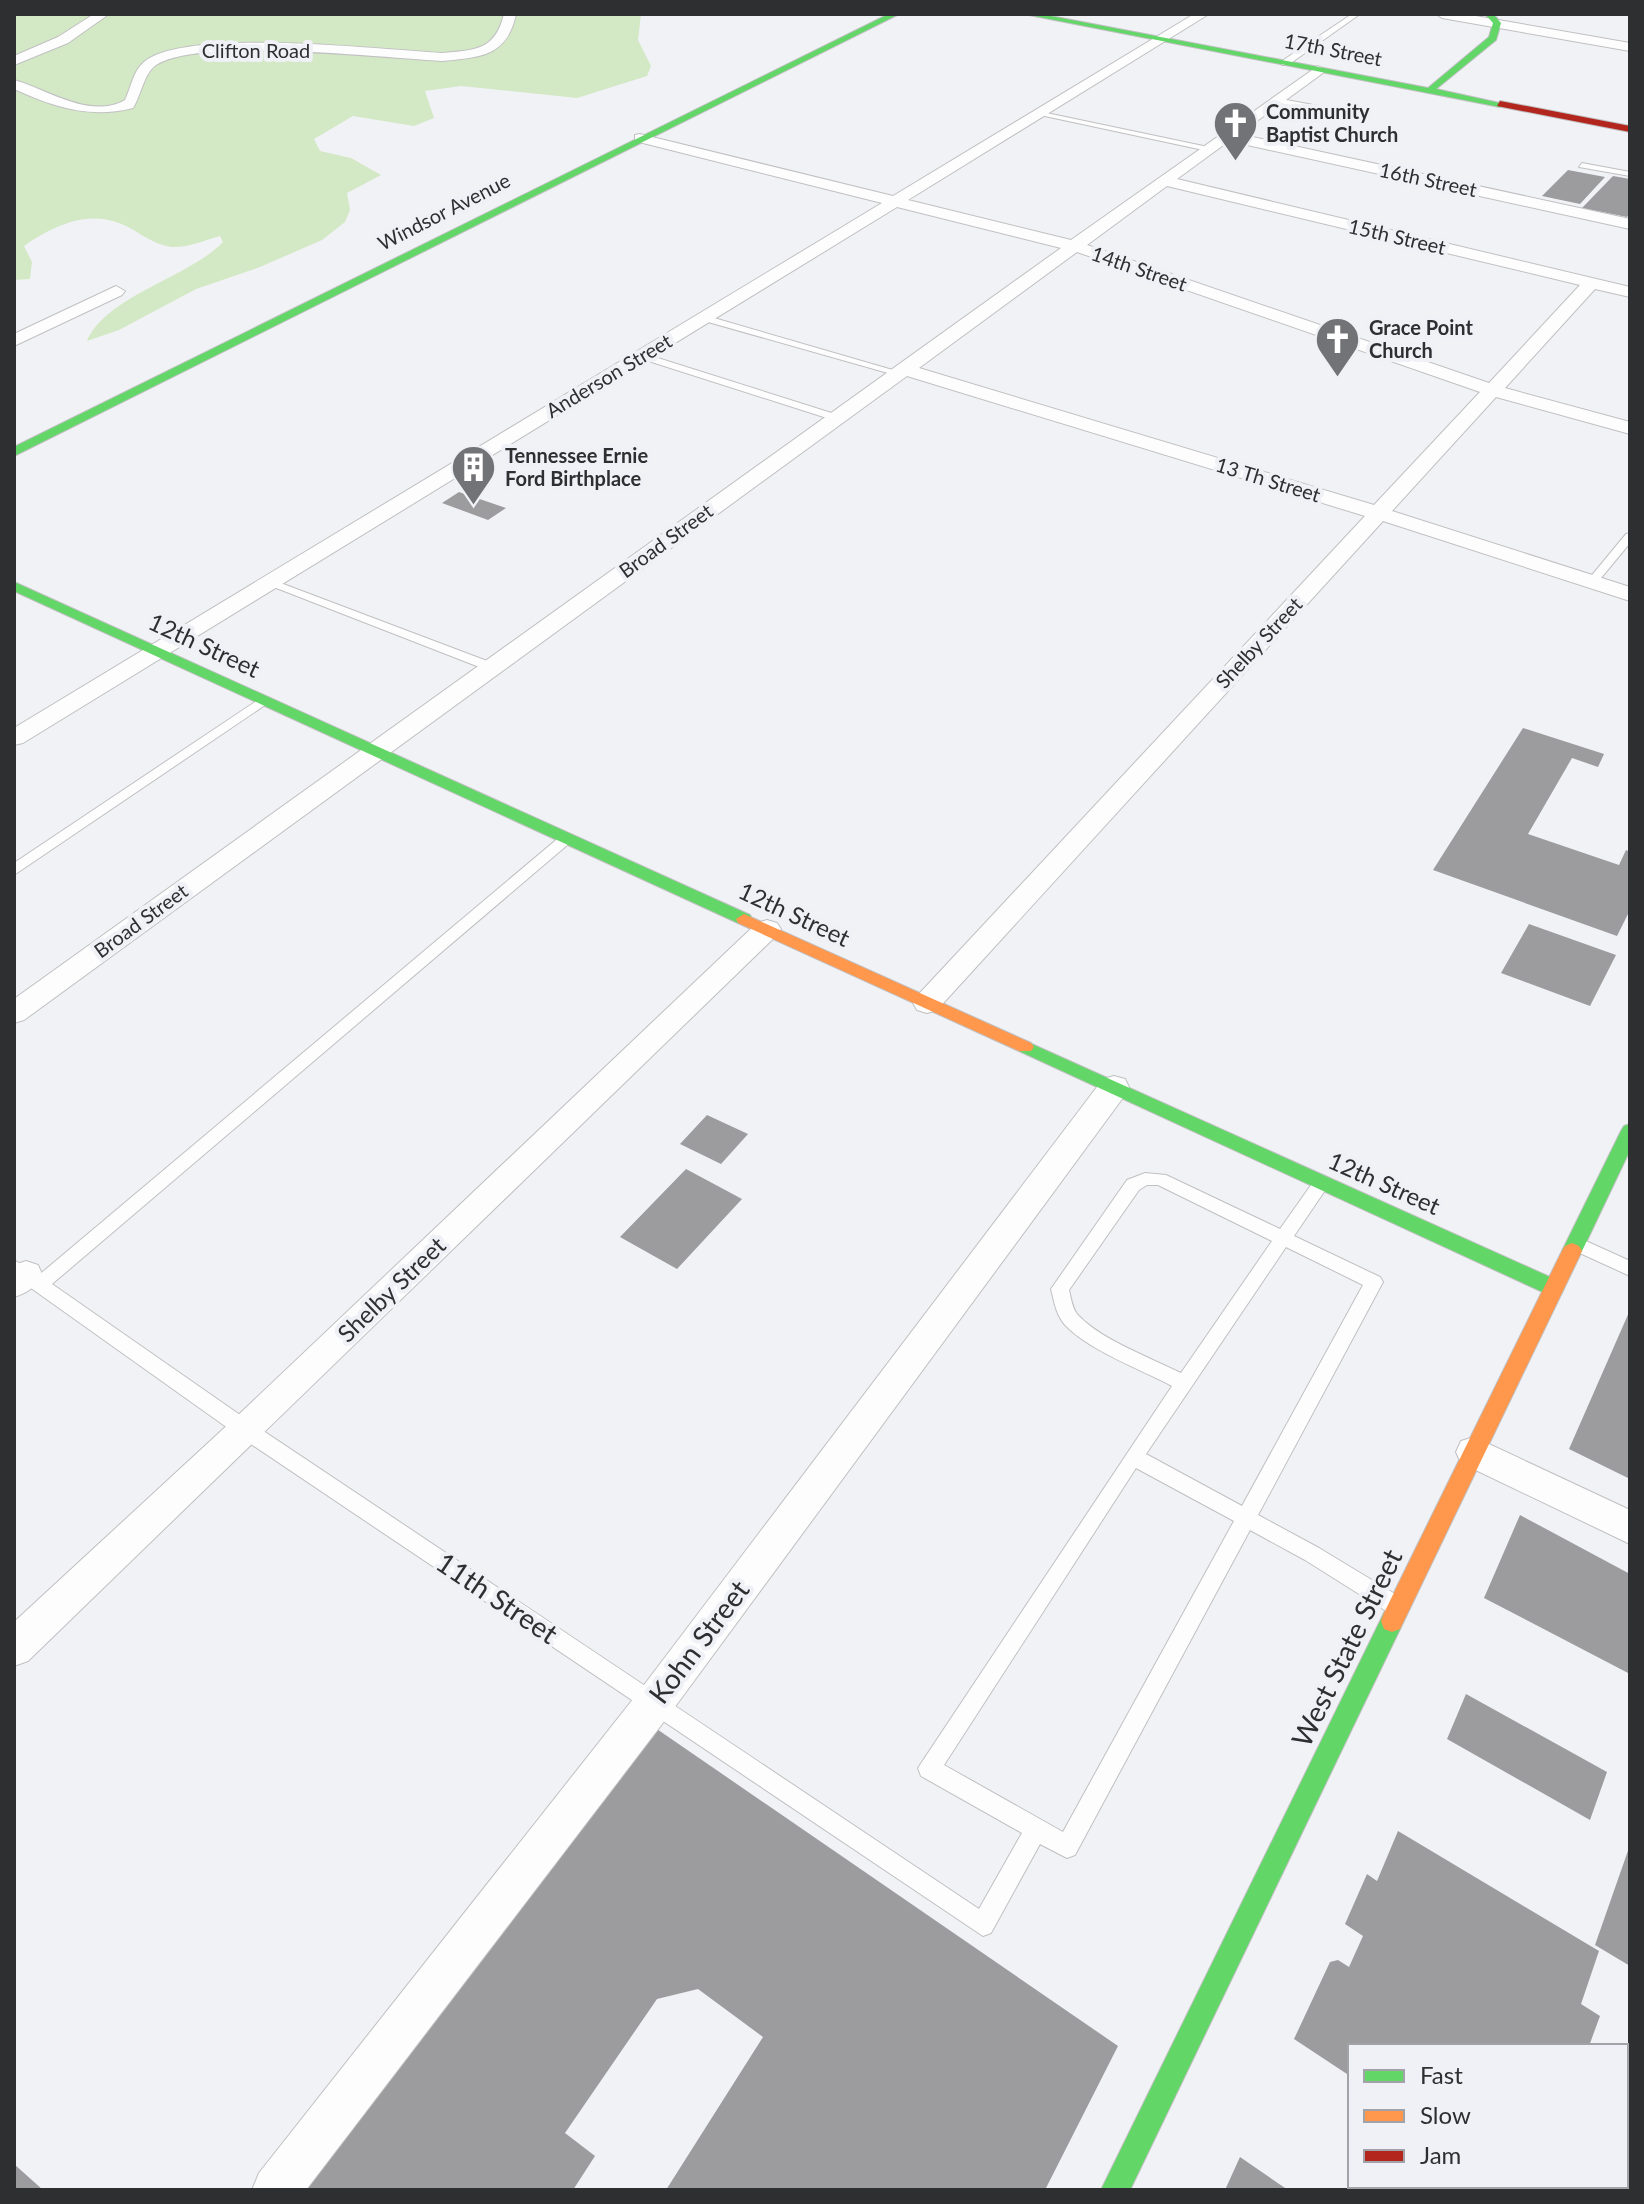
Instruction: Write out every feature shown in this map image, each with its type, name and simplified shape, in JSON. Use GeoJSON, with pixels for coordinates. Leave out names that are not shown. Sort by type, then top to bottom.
{"type":"FeatureCollection","features":[{"type":"Feature","properties":{"kind":"street"},"geometry":{"type":"LineString","coordinates":[[14,61],[63,40],[103,14]]}},
{"type":"Feature","properties":{"kind":"street","name":"Clifton Road"},"geometry":{"type":"LineString","coordinates":[[14,84],[63,105],[88,111],[112,111],[128,105],[149,64],[163,56],[225,48],[442,57],[463,55],[492,47],[504,38],[510,14]]}},
{"type":"Feature","properties":{"kind":"street","name":"17th Street"},"geometry":{"type":"LineString","coordinates":[[1028,14],[1053,16],[1161,40],[1630,129]]}},
{"type":"Feature","properties":{"kind":"street","name":"Anderson Street"},"geometry":{"type":"LineString","coordinates":[[14,738],[1203,14]]}},
{"type":"Feature","properties":{"kind":"street"},"geometry":{"type":"LineString","coordinates":[[1442,14],[1493,19],[1630,47]]}},
{"type":"Feature","properties":{"kind":"street","name":"Windsor Avenue"},"geometry":{"type":"LineString","coordinates":[[14,452],[886,15]]}},
{"type":"Feature","properties":{"kind":"street"},"geometry":{"type":"LineString","coordinates":[[1429,91],[1493,38],[1493,19]]}},
{"type":"Feature","properties":{"kind":"street","name":"Broad Street"},"geometry":{"type":"LineString","coordinates":[[14,1013],[1318,70]]}},
{"type":"Feature","properties":{"kind":"street","name":"16th Street"},"geometry":{"type":"LineString","coordinates":[[1226,136],[1630,224]]}},
{"type":"Feature","properties":{"kind":"street","name":"14th Street"},"geometry":{"type":"LineString","coordinates":[[640,138],[1074,246],[1492,390],[1630,428]]}},
{"type":"Feature","properties":{"kind":"street","name":"15th Street"},"geometry":{"type":"LineString","coordinates":[[1164,181],[1630,292]]}},
{"type":"Feature","properties":{"kind":"street","name":"Shelby Street"},"geometry":{"type":"LineString","coordinates":[[927,1003],[1591,283]]}},
{"type":"Feature","properties":{"kind":"street"},"geometry":{"type":"LineString","coordinates":[[14,341],[116,291]]}},
{"type":"Feature","properties":{"kind":"street","name":"13 Th Street"},"geometry":{"type":"LineString","coordinates":[[901,371],[1378,513],[1630,594]]}},
{"type":"Feature","properties":{"kind":"street","name":"12th Street"},"geometry":{"type":"LineString","coordinates":[[14,586],[1554,1288]]}},
{"type":"Feature","properties":{"kind":"street","name":"Shelby Street"},"geometry":{"type":"LineString","coordinates":[[14,1648],[246,1430],[767,929]]}},
{"type":"Feature","properties":{"kind":"street","name":"Kohn Street"},"geometry":{"type":"LineString","coordinates":[[276,2190],[655,1702],[1114,1087]]}},
{"type":"Feature","properties":{"kind":"street","name":"West State Street"},"geometry":{"type":"LineString","coordinates":[[1115,2190],[1630,1131]]}},
{"type":"Feature","properties":{"kind":"street"},"geometry":{"type":"LineString","coordinates":[[1474,1452],[1630,1528]]}},
{"type":"Feature","properties":{"kind":"lane"},"geometry":{"type":"LineString","coordinates":[[1285,63],[1357,14]]}},
{"type":"Feature","properties":{"kind":"lane"},"geometry":{"type":"LineString","coordinates":[[1276,100],[1361,116]]}},
{"type":"Feature","properties":{"kind":"lane"},"geometry":{"type":"LineString","coordinates":[[1040,113],[1208,149]]}},
{"type":"Feature","properties":{"kind":"lane"},"geometry":{"type":"LineString","coordinates":[[1582,165],[1630,174]]}},
{"type":"Feature","properties":{"kind":"lane"},"geometry":{"type":"LineString","coordinates":[[704,318],[901,371]]}},
{"type":"Feature","properties":{"kind":"lane"},"geometry":{"type":"LineString","coordinates":[[642,356],[837,418]]}},
{"type":"Feature","properties":{"kind":"lane"},"geometry":{"type":"LineString","coordinates":[[1592,582],[1630,536]]}},
{"type":"Feature","properties":{"kind":"lane"},"geometry":{"type":"LineString","coordinates":[[270,582],[491,667]]}},
{"type":"Feature","properties":{"kind":"lane"},"geometry":{"type":"LineString","coordinates":[[14,870],[264,700]]}},
{"type":"Feature","properties":{"kind":"lane"},"geometry":{"type":"LineString","coordinates":[[23,1277],[567,838]]}},
{"type":"Feature","properties":{"kind":"lane"},"geometry":{"type":"LineString","coordinates":[[1184,1383],[1091,1334],[1071,1319],[1060,1289],[1133,1185],[1145,1179],[1160,1179],[1282,1240],[1374,1282],[1067,1847],[929,1768],[1133,1457],[1184,1383],[1282,1240],[1322,1182]]}},
{"type":"Feature","properties":{"kind":"lane"},"geometry":{"type":"LineString","coordinates":[[1576,1243],[1630,1269]]}},
{"type":"Feature","properties":{"kind":"lane","name":"11th Street"},"geometry":{"type":"LineString","coordinates":[[23,1277],[983,1925],[1036,1830]]}},
{"type":"Feature","properties":{"kind":"lane"},"geometry":{"type":"LineString","coordinates":[[1133,1457],[1312,1554],[1398,1607]]}},
{"type":"Feature","properties":{"kind":"green space"},"geometry":{"type":"Polygon","coordinates":[[[14,14],[641,14],[638,40],[651,66],[647,76],[577,98],[461,86],[425,91],[434,118],[414,126],[353,116],[314,139],[320,151],[351,158],[381,175],[347,193],[350,210],[345,222],[322,240],[260,267],[196,289],[119,330],[87,341],[97,325],[111,312],[208,255],[223,242],[220,236],[172,247],[156,243],[116,222],[79,220],[45,233],[24,246],[32,262],[30,279],[14,280],[14,14]]]}},
{"type":"Feature","properties":{"kind":"building"},"geometry":{"type":"Polygon","coordinates":[[[1568,170],[1605,177],[1580,204],[1542,196],[1568,170]]]}},
{"type":"Feature","properties":{"kind":"building"},"geometry":{"type":"Polygon","coordinates":[[[1613,176],[1630,179],[1630,213],[1627,217],[1582,208],[1613,176]]]}},
{"type":"Feature","properties":{"kind":"building","name":"Tennessee Ernie Ford Birthplace"},"geometry":{"type":"Polygon","coordinates":[[[459,492],[506,508],[488,520],[442,503],[459,492]]]}},
{"type":"Feature","properties":{"kind":"building"},"geometry":{"type":"Polygon","coordinates":[[[1523,728],[1604,754],[1598,767],[1572,758],[1528,834],[1619,865],[1626,850],[1630,852],[1630,910],[1617,936],[1433,870],[1523,728]]]}},
{"type":"Feature","properties":{"kind":"building"},"geometry":{"type":"Polygon","coordinates":[[[1529,924],[1616,955],[1590,1006],[1501,973],[1529,924]]]}},
{"type":"Feature","properties":{"kind":"building"},"geometry":{"type":"Polygon","coordinates":[[[707,1115],[748,1134],[721,1164],[680,1144],[707,1115]]]}},
{"type":"Feature","properties":{"kind":"building"},"geometry":{"type":"Polygon","coordinates":[[[686,1169],[742,1199],[677,1269],[620,1237],[686,1169]]]}},
{"type":"Feature","properties":{"kind":"building"},"geometry":{"type":"Polygon","coordinates":[[[1630,1310],[1630,1479],[1569,1449],[1630,1310]]]}},
{"type":"Feature","properties":{"kind":"building"},"geometry":{"type":"Polygon","coordinates":[[[1520,1515],[1630,1574],[1630,1674],[1484,1598],[1520,1515]]]}},
{"type":"Feature","properties":{"kind":"building"},"geometry":{"type":"Polygon","coordinates":[[[1466,1694],[1607,1772],[1590,1820],[1447,1739],[1466,1694]]]}},
{"type":"Feature","properties":{"kind":"building"},"geometry":{"type":"Polygon","coordinates":[[[651,1725],[1118,2046],[1045,2190],[666,2190],[763,2037],[698,1989],[657,1999],[565,2133],[595,2156],[573,2190],[298,2190],[651,1725]]]}},
{"type":"Feature","properties":{"kind":"building"},"geometry":{"type":"Polygon","coordinates":[[[1398,1831],[1599,1951],[1581,2004],[1600,2016],[1590,2044],[1348,2044],[1348,2075],[1294,2039],[1330,1962],[1338,1960],[1349,1967],[1363,1936],[1345,1924],[1367,1874],[1377,1881],[1398,1831]]]}},
{"type":"Feature","properties":{"kind":"building"},"geometry":{"type":"Polygon","coordinates":[[[1630,1845],[1630,1966],[1595,1945],[1630,1845]]]}},
{"type":"Feature","properties":{"kind":"building"},"geometry":{"type":"Polygon","coordinates":[[[1240,2157],[1288,2190],[1225,2190],[1240,2157]]]}},
{"type":"Feature","properties":{"kind":"building"},"geometry":{"type":"Polygon","coordinates":[[[14,2164],[43,2190],[14,2190],[14,2164]]]}},
{"type":"Feature","properties":{"kind":"building"},"geometry":{"type":"Polygon","coordinates":[[[1520,2188],[1610,2188],[1610,2190],[1520,2188]]]}},
{"type":"Feature","properties":{"kind":"traffic: fast"},"geometry":{"type":"LineString","coordinates":[[14,452],[895,14]]}},
{"type":"Feature","properties":{"kind":"traffic: fast"},"geometry":{"type":"LineString","coordinates":[[1028,14],[1500,104]]}},
{"type":"Feature","properties":{"kind":"traffic: fast"},"geometry":{"type":"LineString","coordinates":[[1429,91],[1493,38],[1497,23],[1489,14]]}},
{"type":"Feature","properties":{"kind":"traffic: fast"},"geometry":{"type":"LineString","coordinates":[[14,586],[744,919]]}},
{"type":"Feature","properties":{"kind":"traffic: fast"},"geometry":{"type":"LineString","coordinates":[[1025,1047],[1554,1288]]}},
{"type":"Feature","properties":{"kind":"traffic: fast"},"geometry":{"type":"LineString","coordinates":[[1572,1251],[1630,1131]]}},
{"type":"Feature","properties":{"kind":"traffic: fast"},"geometry":{"type":"LineString","coordinates":[[1115,2190],[1392,1621]]}},
{"type":"Feature","properties":{"kind":"traffic: slow"},"geometry":{"type":"LineString","coordinates":[[744,919],[1025,1047]]}},
{"type":"Feature","properties":{"kind":"traffic: slow"},"geometry":{"type":"LineString","coordinates":[[1392,1621],[1572,1251]]}},
{"type":"Feature","properties":{"kind":"traffic: jam"},"geometry":{"type":"LineString","coordinates":[[1500,104],[1630,129]]}},
{"type":"Feature","properties":{"kind":"place","name":"Community Baptist Church"},"geometry":{"type":"Point","coordinates":[1235,162]}},
{"type":"Feature","properties":{"kind":"place","name":"Grace Point Church"},"geometry":{"type":"Point","coordinates":[1338,378]}},
{"type":"Feature","properties":{"kind":"place","name":"Tennessee Ernie Ford Birthplace"},"geometry":{"type":"Point","coordinates":[474,506]}}]}
